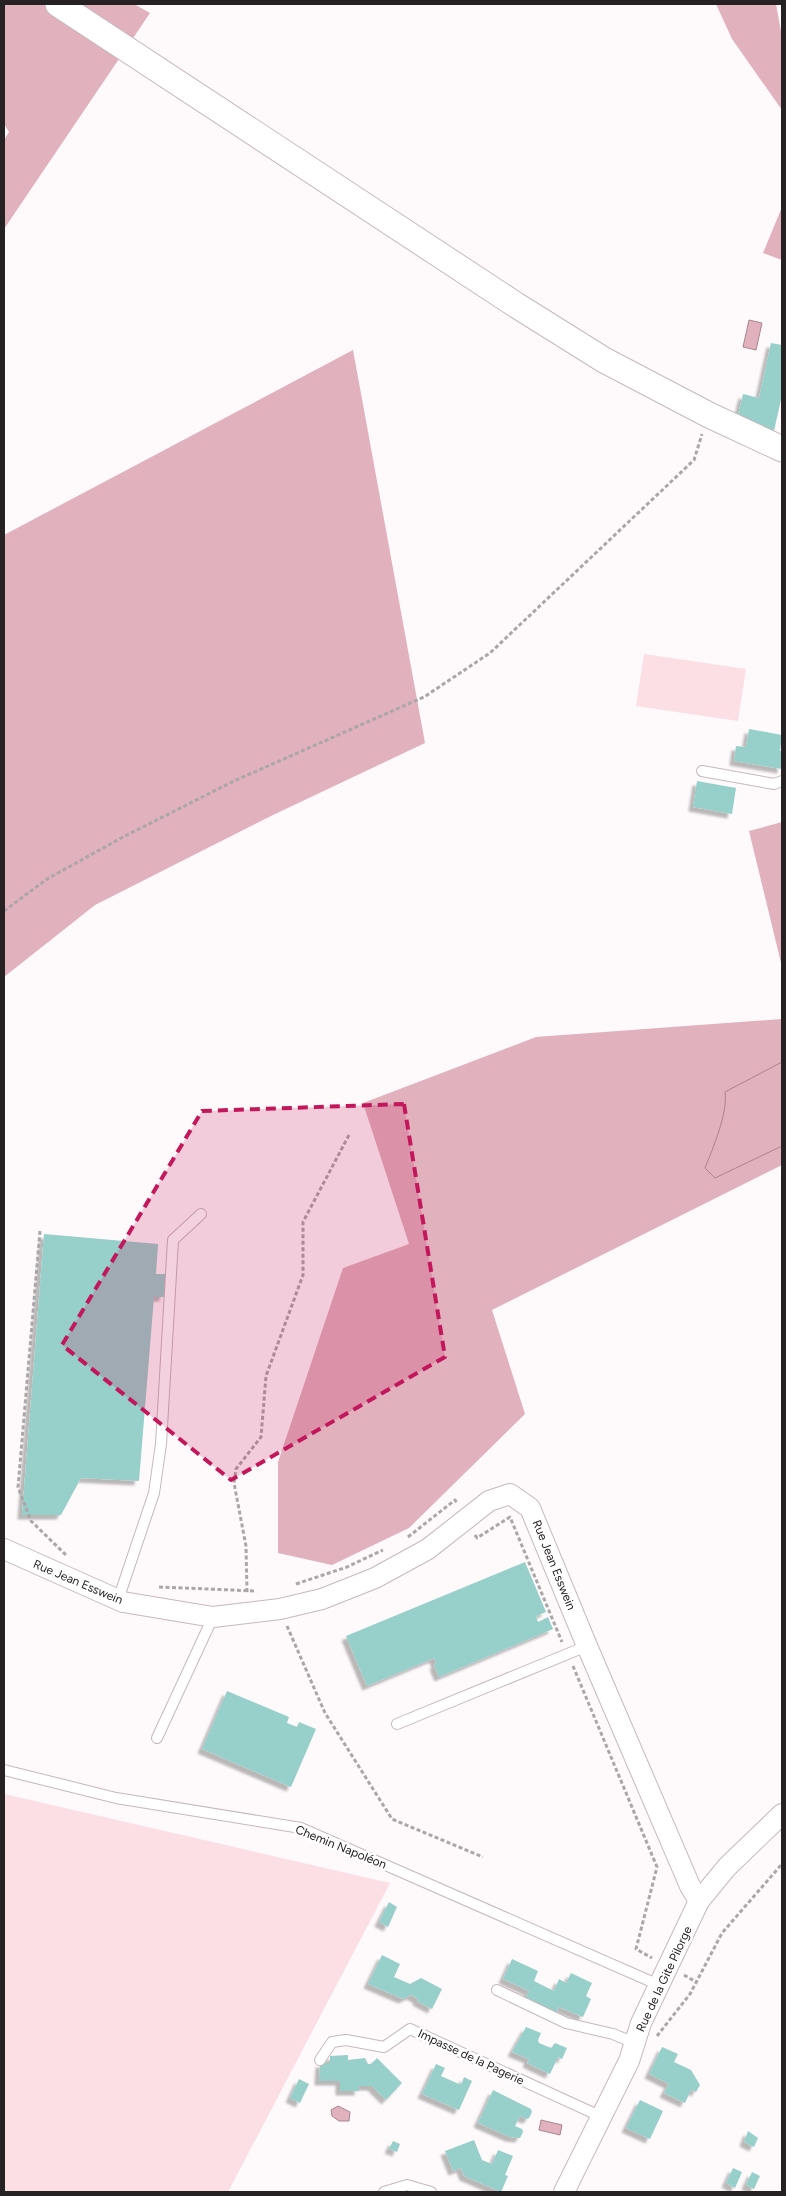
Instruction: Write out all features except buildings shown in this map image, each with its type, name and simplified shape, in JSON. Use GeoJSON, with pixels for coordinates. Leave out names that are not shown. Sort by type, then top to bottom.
{"type":"FeatureCollection","features":[{"type":"Feature","properties":{"kind":"street"},"geometry":{"type":"LineString","coordinates":[[58,4],[516,305],[604,360],[782,450]]}},
{"type":"Feature","properties":{"kind":"street","name":"Rue Jean Esswein"},"geometry":{"type":"LineString","coordinates":[[4,1549],[118,1600],[213,1617],[280,1609],[322,1598],[375,1578],[428,1549],[489,1501],[510,1494],[530,1508],[690,1886],[699,1901]]}},
{"type":"Feature","properties":{"kind":"street","name":"Rue de la Gite Pilorge"},"geometry":{"type":"LineString","coordinates":[[564,2192],[629,2061],[642,2023],[699,1901],[728,1867],[782,1814]]}},
{"type":"Feature","properties":{"kind":"lane"},"geometry":{"type":"LineString","coordinates":[[702,771],[774,784],[782,781]]}},
{"type":"Feature","properties":{"kind":"lane"},"geometry":{"type":"LineString","coordinates":[[118,1600],[154,1493],[161,1444],[173,1240],[201,1214]]}},
{"type":"Feature","properties":{"kind":"lane"},"geometry":{"type":"LineString","coordinates":[[157,1738],[213,1617]]}},
{"type":"Feature","properties":{"kind":"lane"},"geometry":{"type":"LineString","coordinates":[[397,1724],[587,1646]]}},
{"type":"Feature","properties":{"kind":"lane","name":"Chemin Napoléon"},"geometry":{"type":"LineString","coordinates":[[4,1770],[116,1798],[301,1828],[659,1985]]}},
{"type":"Feature","properties":{"kind":"lane"},"geometry":{"type":"LineString","coordinates":[[497,1990],[566,2023],[612,2034],[635,2043]]}},
{"type":"Feature","properties":{"kind":"lane","name":"Impasse de la Pagerie"},"geometry":{"type":"LineString","coordinates":[[320,2060],[332,2042],[346,2040],[384,2047],[410,2029],[602,2117]]}},
{"type":"Feature","properties":{"kind":"lane"},"geometry":{"type":"LineString","coordinates":[[384,2192],[407,2185],[431,2192]]}},
{"type":"Feature","properties":{"kind":"path"},"geometry":{"type":"LineString","coordinates":[[4,910],[47,879],[123,836],[234,782],[424,698],[490,653],[694,460],[709,414]]}},
{"type":"Feature","properties":{"kind":"path"},"geometry":{"type":"LineString","coordinates":[[248,1613],[246,1546],[234,1483],[236,1469],[261,1437],[266,1376],[303,1275],[303,1222],[349,1135]]}},
{"type":"Feature","properties":{"kind":"path"},"geometry":{"type":"LineString","coordinates":[[40,1230],[18,1487],[31,1521],[70,1559],[53,1551]]}},
{"type":"Feature","properties":{"kind":"path"},"geometry":{"type":"LineString","coordinates":[[403,1541],[455,1500],[476,1538],[510,1517],[657,1867],[636,1949],[696,1982]]}},
{"type":"Feature","properties":{"kind":"path"},"geometry":{"type":"LineString","coordinates":[[288,1587],[347,1567],[387,1548]]}},
{"type":"Feature","properties":{"kind":"path"},"geometry":{"type":"LineString","coordinates":[[158,1587],[264,1591]]}},
{"type":"Feature","properties":{"kind":"path"},"geometry":{"type":"LineString","coordinates":[[280,1609],[325,1713],[392,1819],[483,1857]]}},
{"type":"Feature","properties":{"kind":"path"},"geometry":{"type":"LineString","coordinates":[[656,2037],[674,2017],[696,1982],[722,1933],[782,1864]]}},
{"type":"Feature","properties":{"kind":"highlighted area"},"geometry":{"type":"Polygon","coordinates":[[[404,1104],[445,1357],[231,1480],[62,1345],[202,1111],[404,1104]]]}},
{"type":"Feature","properties":{"kind":"shaded area"},"geometry":{"type":"Polygon","coordinates":[[[4,4],[134,4],[150,13],[4,229],[4,140],[9,132],[4,124],[4,4]]]}},
{"type":"Feature","properties":{"kind":"shaded area"},"geometry":{"type":"Polygon","coordinates":[[[716,4],[776,4],[782,37],[782,110],[732,39],[716,4]]]}},
{"type":"Feature","properties":{"kind":"shaded area"},"geometry":{"type":"Polygon","coordinates":[[[782,207],[782,260],[763,253],[782,207]]]}},
{"type":"Feature","properties":{"kind":"shaded area"},"geometry":{"type":"Polygon","coordinates":[[[749,320],[762,323],[756,350],[743,347],[749,320]]]}},
{"type":"Feature","properties":{"kind":"shaded area"},"geometry":{"type":"Polygon","coordinates":[[[353,350],[425,743],[273,815],[95,905],[4,977],[4,535],[353,350]]]}},
{"type":"Feature","properties":{"kind":"shaded area"},"geometry":{"type":"Polygon","coordinates":[[[644,654],[746,669],[738,721],[636,706],[644,654]]]}},
{"type":"Feature","properties":{"kind":"shaded area"},"geometry":{"type":"Polygon","coordinates":[[[782,822],[782,967],[749,831],[782,822]]]}},
{"type":"Feature","properties":{"kind":"shaded area"},"geometry":{"type":"Polygon","coordinates":[[[782,1019],[782,1165],[492,1310],[525,1414],[409,1528],[332,1565],[278,1553],[278,1462],[343,1268],[409,1244],[363,1103],[536,1037],[782,1019]]]}},
{"type":"Feature","properties":{"kind":"shaded area"},"geometry":{"type":"Polygon","coordinates":[[[782,1062],[782,1146],[715,1178],[705,1168],[722,1120],[725,1092],[782,1062]]]}},
{"type":"Feature","properties":{"kind":"shaded area"},"geometry":{"type":"Polygon","coordinates":[[[4,1794],[390,1883],[228,2192],[4,2192],[4,1794]]]}},
{"type":"Feature","properties":{"kind":"shaded area"},"geometry":{"type":"Polygon","coordinates":[[[338,2106],[350,2112],[349,2121],[339,2121],[332,2116],[331,2110],[338,2106]]]}},
{"type":"Feature","properties":{"kind":"shaded area"},"geometry":{"type":"Polygon","coordinates":[[[541,2120],[562,2125],[560,2135],[539,2130],[541,2120]]]}}]}
